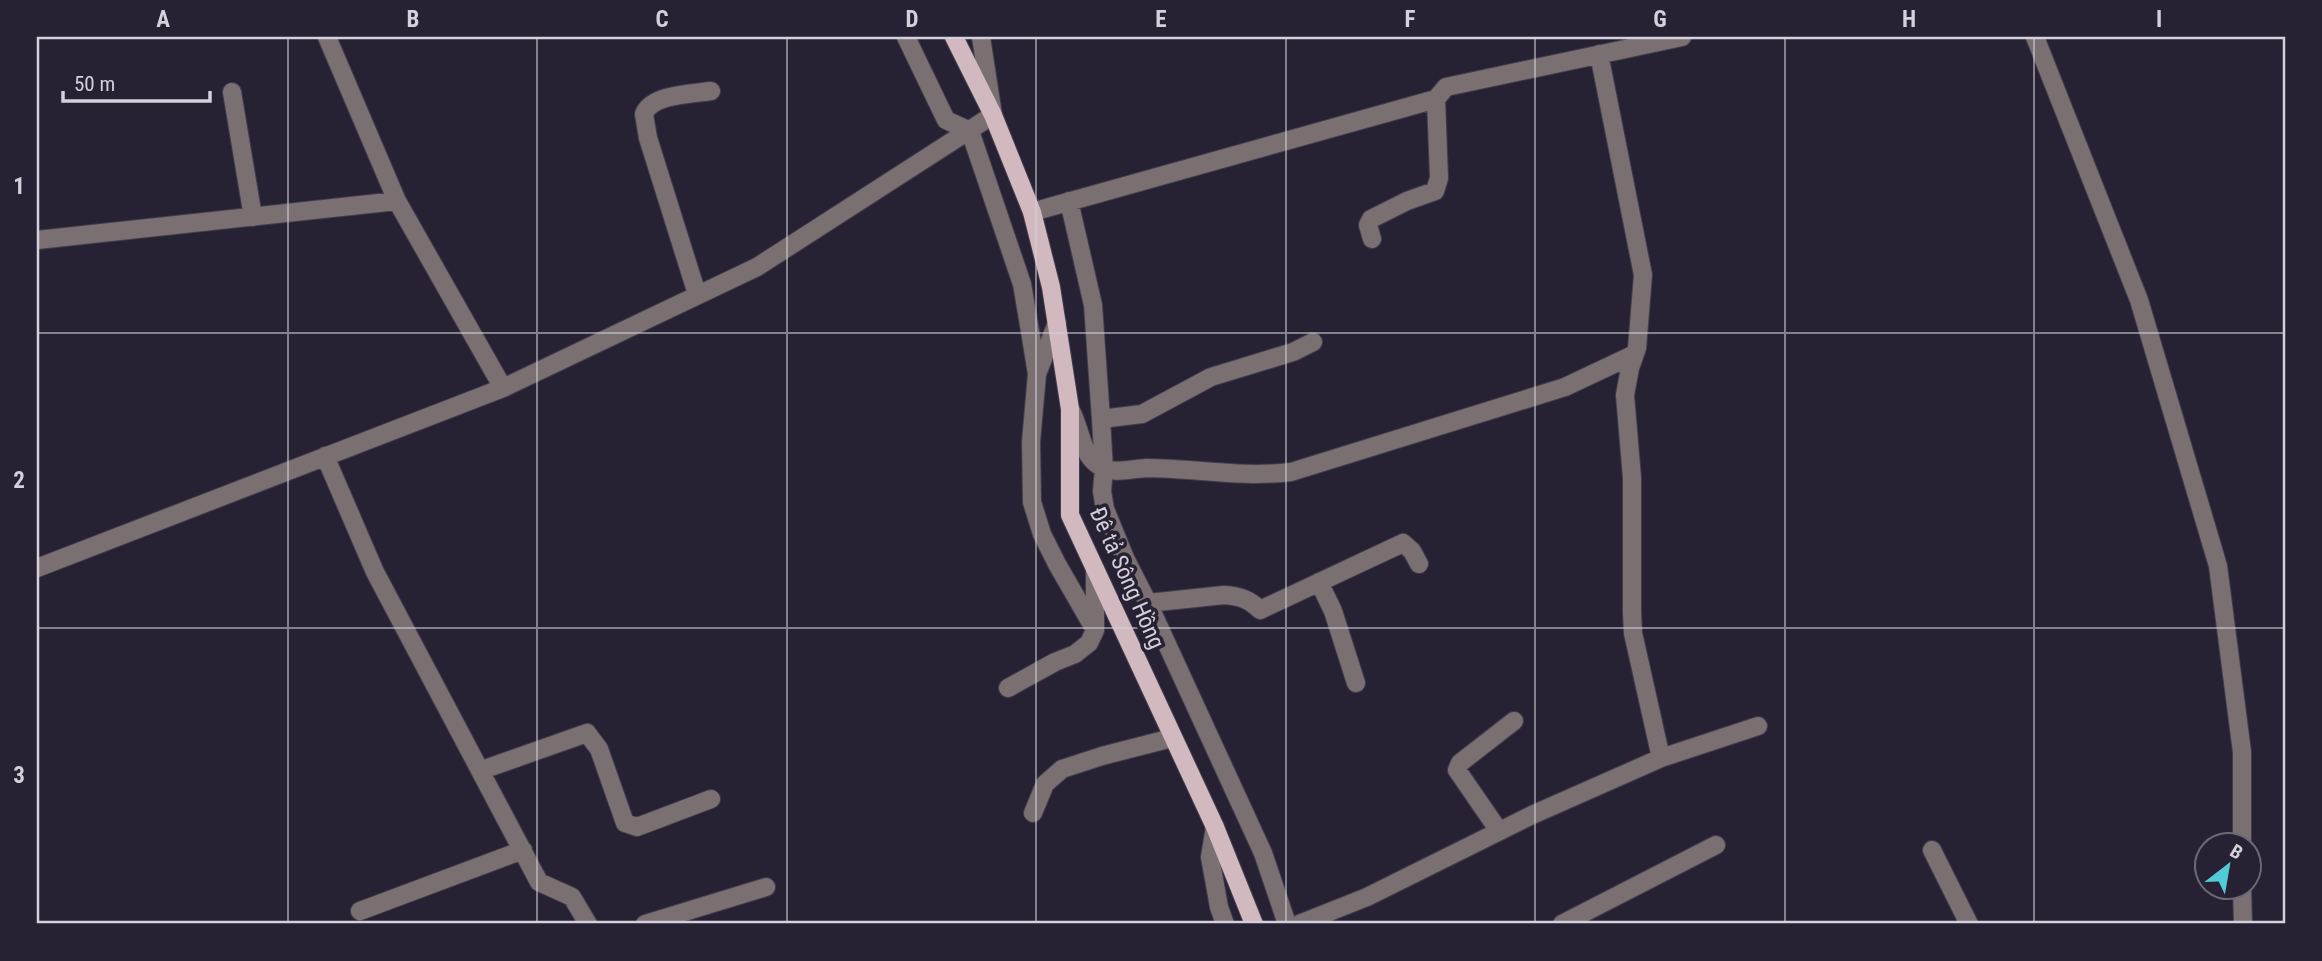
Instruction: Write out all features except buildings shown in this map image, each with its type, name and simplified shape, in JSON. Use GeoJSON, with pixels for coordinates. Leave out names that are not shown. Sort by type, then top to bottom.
{"type":"FeatureCollection","features":[{"type":"Feature","properties":{"kind":"main road","name":"Đê tả Sông Hồng"},"geometry":{"type":"LineString","coordinates":[[954,37],[993,115],[1031,212],[1051,288],[1070,409],[1070,515],[1215,827],[1254,924]]}},
{"type":"Feature","properties":{"kind":"street"},"geometry":{"type":"LineString","coordinates":[[327,37],[397,201],[503,388]]}},
{"type":"Feature","properties":{"kind":"street"},"geometry":{"type":"LineString","coordinates":[[906,37],[946,120],[970,131],[1022,284],[1037,374],[1031,442],[1032,502],[1042,534],[1056,564],[1095,630]]}},
{"type":"Feature","properties":{"kind":"street"},"geometry":{"type":"LineString","coordinates":[[37,568],[503,388],[757,267],[993,115],[981,37]]}},
{"type":"Feature","properties":{"kind":"street"},"geometry":{"type":"LineString","coordinates":[[1031,212],[1436,99],[1446,87],[1682,37]]}},
{"type":"Feature","properties":{"kind":"street"},"geometry":{"type":"LineString","coordinates":[[2035,37],[2139,300],[2218,566],[2242,752],[2242,832]]}},
{"type":"Feature","properties":{"kind":"street"},"geometry":{"type":"LineString","coordinates":[[1600,54],[1643,275],[1637,348],[1625,395],[1632,478],[1633,633],[1661,758]]}},
{"type":"Feature","properties":{"kind":"street"},"geometry":{"type":"LineString","coordinates":[[697,294],[648,138],[644,114],[650,104],[711,91]]}},
{"type":"Feature","properties":{"kind":"street"},"geometry":{"type":"LineString","coordinates":[[232,92],[253,217]]}},
{"type":"Feature","properties":{"kind":"street"},"geometry":{"type":"LineString","coordinates":[[1372,239],[1368,225],[1371,219],[1435,191],[1439,178],[1436,99]]}},
{"type":"Feature","properties":{"kind":"street"},"geometry":{"type":"LineString","coordinates":[[37,240],[397,201]]}},
{"type":"Feature","properties":{"kind":"street"},"geometry":{"type":"LineString","coordinates":[[1069,201],[1093,304],[1105,509],[1125,558],[1263,853],[1286,924]]}},
{"type":"Feature","properties":{"kind":"street"},"geometry":{"type":"LineString","coordinates":[[1037,374],[1057,323]]}},
{"type":"Feature","properties":{"kind":"street"},"geometry":{"type":"LineString","coordinates":[[1101,419],[1142,414],[1211,377],[1293,352],[1313,342]]}},
{"type":"Feature","properties":{"kind":"street"},"geometry":{"type":"LineString","coordinates":[[1070,409],[1085,451],[1104,469],[1117,471],[1145,468],[1240,475],[1291,472],[1565,387],[1635,354]]}},
{"type":"Feature","properties":{"kind":"street"},"geometry":{"type":"LineString","coordinates":[[325,456],[375,572],[539,882],[572,897],[588,924]]}},
{"type":"Feature","properties":{"kind":"street"},"geometry":{"type":"LineString","coordinates":[[1148,603],[1224,595],[1250,601],[1260,610],[1403,542],[1419,564]]}},
{"type":"Feature","properties":{"kind":"street"},"geometry":{"type":"LineString","coordinates":[[1008,688],[1075,654],[1088,643],[1095,630],[1095,569]]}},
{"type":"Feature","properties":{"kind":"street"},"geometry":{"type":"LineString","coordinates":[[1319,583],[1334,611],[1356,683]]}},
{"type":"Feature","properties":{"kind":"street"},"geometry":{"type":"LineString","coordinates":[[1499,831],[1457,770],[1460,763],[1514,721]]}},
{"type":"Feature","properties":{"kind":"street"},"geometry":{"type":"LineString","coordinates":[[1299,924],[1367,897],[1499,831],[1661,758],[1758,726]]}},
{"type":"Feature","properties":{"kind":"street"},"geometry":{"type":"LineString","coordinates":[[482,770],[587,733],[599,749],[625,823],[637,827],[711,799]]}},
{"type":"Feature","properties":{"kind":"street"},"geometry":{"type":"LineString","coordinates":[[1033,813],[1045,784],[1062,769],[1172,738]]}},
{"type":"Feature","properties":{"kind":"street"},"geometry":{"type":"LineString","coordinates":[[1215,827],[1210,857],[1224,924]]}},
{"type":"Feature","properties":{"kind":"street"},"geometry":{"type":"LineString","coordinates":[[1562,924],[1716,845]]}},
{"type":"Feature","properties":{"kind":"street"},"geometry":{"type":"LineString","coordinates":[[360,911],[523,850]]}},
{"type":"Feature","properties":{"kind":"street"},"geometry":{"type":"LineString","coordinates":[[1932,850],[1969,924]]}},
{"type":"Feature","properties":{"kind":"street"},"geometry":{"type":"LineString","coordinates":[[645,924],[766,887]]}},
{"type":"Feature","properties":{"kind":"street"},"geometry":{"type":"LineString","coordinates":[[2242,902],[2243,924]]}}]}
